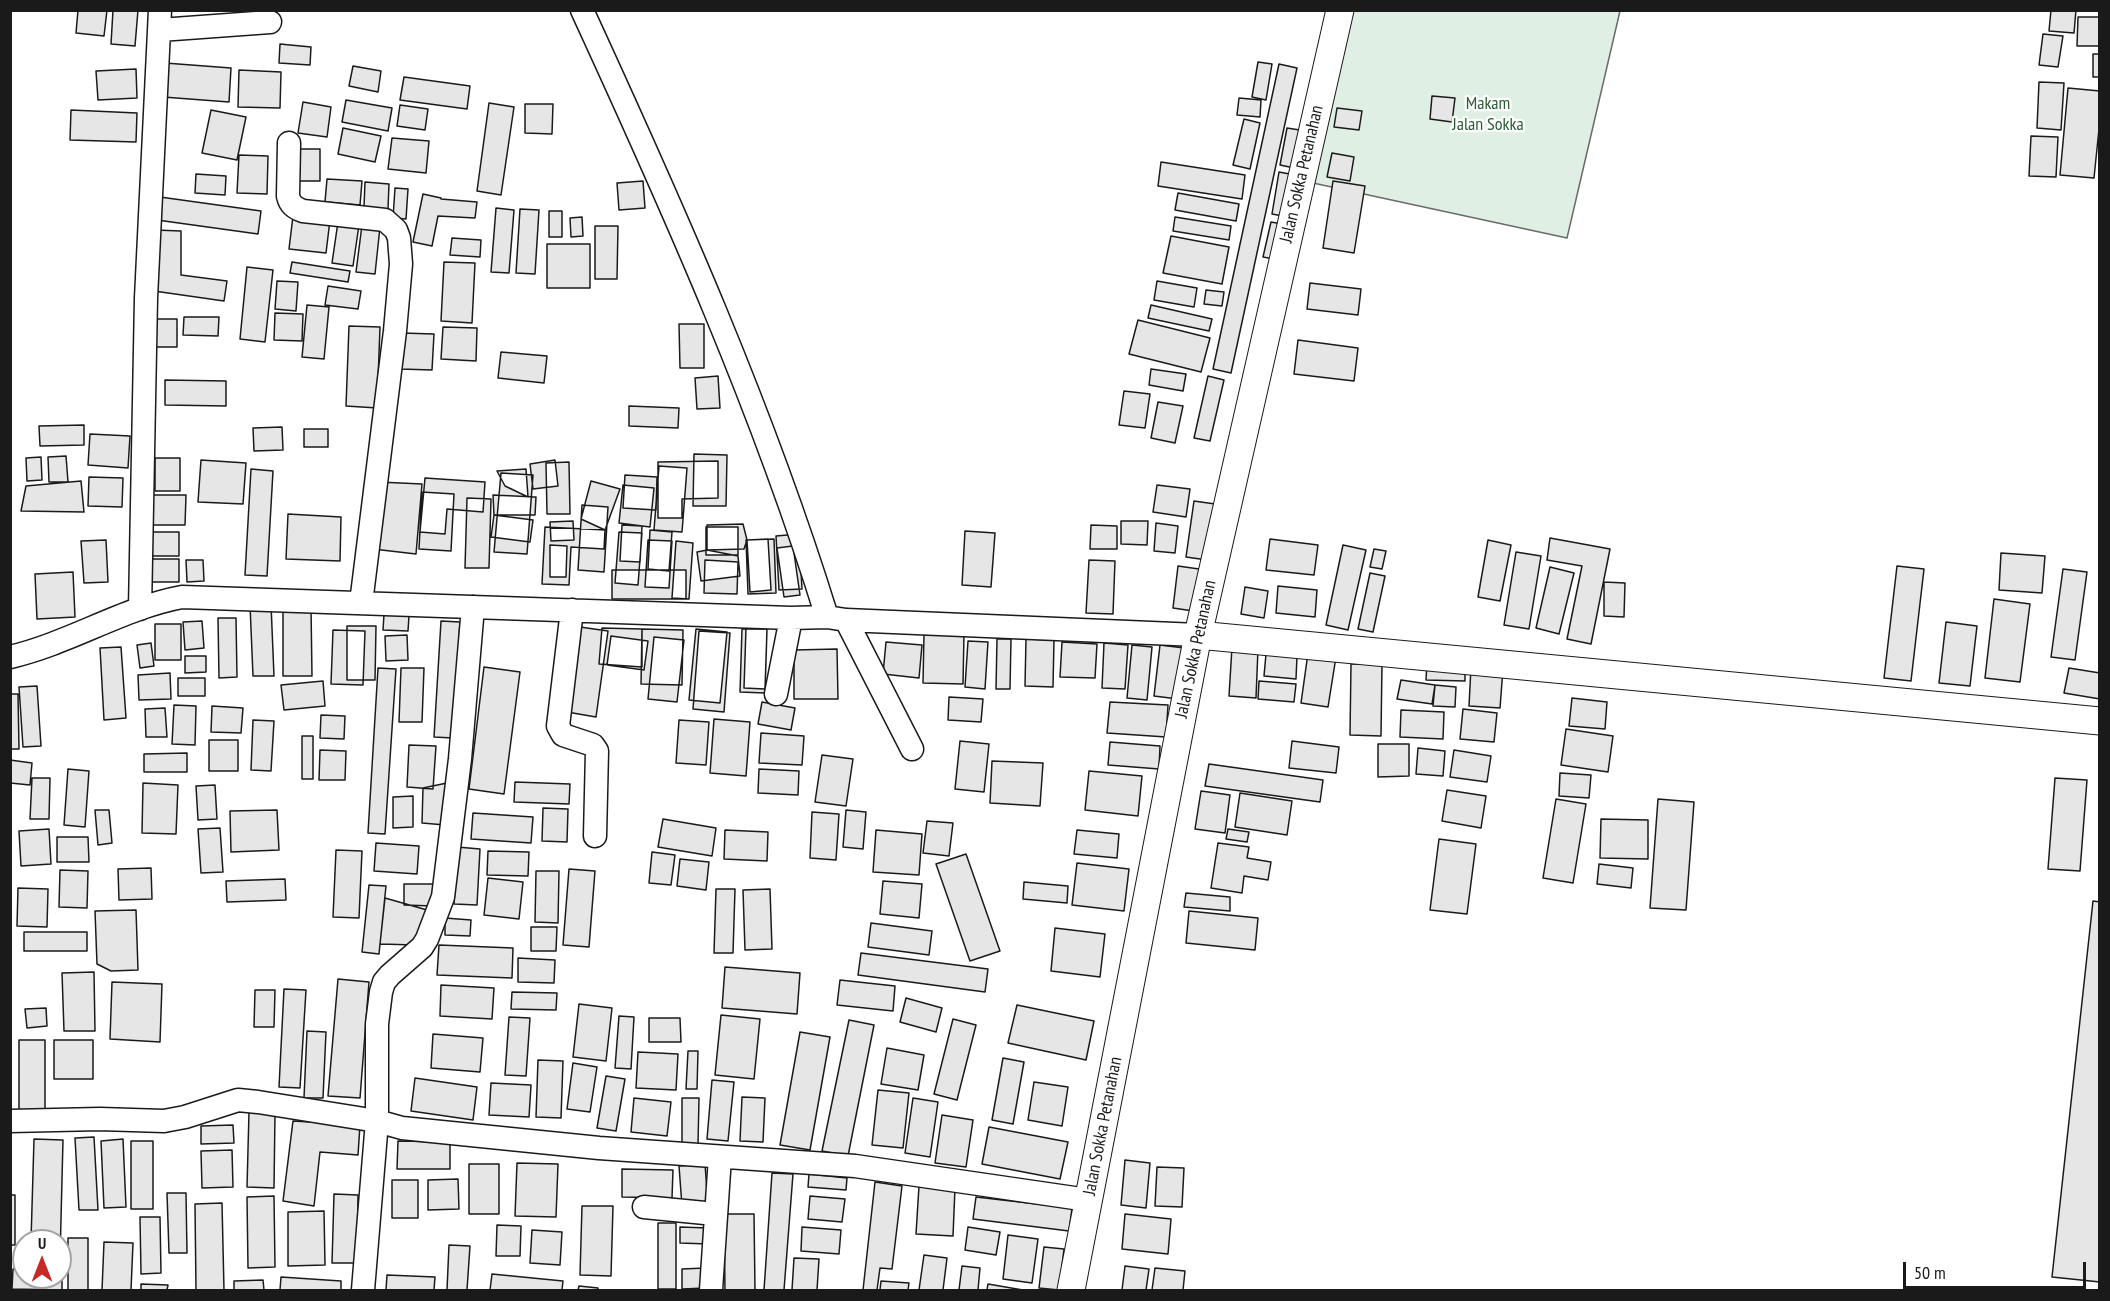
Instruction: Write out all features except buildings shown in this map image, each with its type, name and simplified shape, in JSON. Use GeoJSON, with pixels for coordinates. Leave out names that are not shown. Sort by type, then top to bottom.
{"type":"FeatureCollection","features":[{"type":"Feature","properties":{"kind":"street"},"geometry":{"type":"LineString","coordinates":[[582,10],[661,183],[749,391],[800,532],[837,618],[912,749]]}},
{"type":"Feature","properties":{"kind":"street","name":"Jalan Sokka Petanahan"},"geometry":{"type":"LineString","coordinates":[[1071,1290],[1198,635],[1340,10]]}},
{"type":"Feature","properties":{"kind":"street"},"geometry":{"type":"LineString","coordinates":[[140,609],[146,298],[160,20],[270,22]]}},
{"type":"Feature","properties":{"kind":"street"},"geometry":{"type":"LineString","coordinates":[[289,143],[287,188],[290,202],[296,208],[303,211],[385,220],[396,230],[399,238],[401,264],[395,331],[361,603]]}},
{"type":"Feature","properties":{"kind":"street"},"geometry":{"type":"LineString","coordinates":[[10,657],[49,646],[158,602],[182,597],[837,618],[1198,635],[2100,721]]}},
{"type":"Feature","properties":{"kind":"street"},"geometry":{"type":"LineString","coordinates":[[363,1290],[377,1121],[377,1024],[381,992],[384,982],[390,975],[422,947],[443,897],[458,771],[473,607]]}},
{"type":"Feature","properties":{"kind":"street"},"geometry":{"type":"LineString","coordinates":[[572,610],[558,726],[563,735],[593,745],[597,751],[595,836]]}},
{"type":"Feature","properties":{"kind":"street"},"geometry":{"type":"LineString","coordinates":[[776,694],[791,618]]}},
{"type":"Feature","properties":{"kind":"street"},"geometry":{"type":"LineString","coordinates":[[10,1121],[100,1119],[164,1121],[185,1118],[238,1100],[377,1121],[402,1128],[599,1148],[855,1166],[1088,1200]]}},
{"type":"Feature","properties":{"kind":"street"},"geometry":{"type":"LineString","coordinates":[[711,1290],[720,1157]]}},
{"type":"Feature","properties":{"kind":"street"},"geometry":{"type":"LineString","coordinates":[[644,1207],[715,1214]]}},
{"type":"Feature","properties":{"kind":"green space","name":"Makam Jalan Sokka"},"geometry":{"type":"Polygon","coordinates":[[[1352,11],[1620,11],[1567,238],[1313,183],[1352,11]]]}}]}
